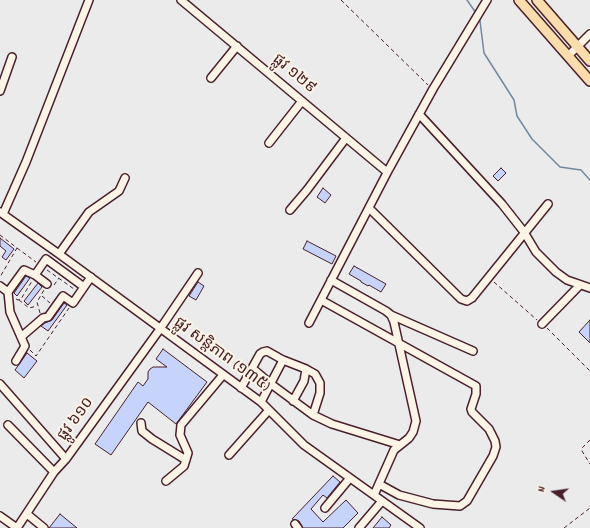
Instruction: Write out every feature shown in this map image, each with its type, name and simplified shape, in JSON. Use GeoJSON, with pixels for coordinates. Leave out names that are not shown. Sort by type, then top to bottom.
{"type":"FeatureCollection","features":[{"type":"Feature","properties":{"kind":"main road"},"geometry":{"type":"LineString","coordinates":[[519,0],[590,81]]}},
{"type":"Feature","properties":{"kind":"main road"},"geometry":{"type":"LineString","coordinates":[[537,0],[590,61]]}},
{"type":"Feature","properties":{"kind":"street"},"geometry":{"type":"LineString","coordinates":[[1,213],[26,162],[89,0]]}},
{"type":"Feature","properties":{"kind":"street","name":"ផ្លូវ ១២៩"},"geometry":{"type":"LineString","coordinates":[[181,0],[387,172]]}},
{"type":"Feature","properties":{"kind":"street"},"geometry":{"type":"LineString","coordinates":[[309,323],[387,172],[486,0]]}},
{"type":"Feature","properties":{"kind":"street"},"geometry":{"type":"LineString","coordinates":[[568,56],[590,34]]}},
{"type":"Feature","properties":{"kind":"street"},"geometry":{"type":"LineString","coordinates":[[211,78],[236,46]]}},
{"type":"Feature","properties":{"kind":"street"},"geometry":{"type":"LineString","coordinates":[[0,91],[12,57]]}},
{"type":"Feature","properties":{"kind":"street"},"geometry":{"type":"LineString","coordinates":[[269,143],[302,101]]}},
{"type":"Feature","properties":{"kind":"street"},"geometry":{"type":"LineString","coordinates":[[419,114],[502,204],[524,232],[536,252],[556,272],[568,280],[590,288]]}},
{"type":"Feature","properties":{"kind":"street"},"geometry":{"type":"LineString","coordinates":[[290,210],[346,138]]}},
{"type":"Feature","properties":{"kind":"street"},"geometry":{"type":"LineString","coordinates":[[59,254],[89,212],[119,190],[125,178]]}},
{"type":"Feature","properties":{"kind":"street"},"geometry":{"type":"LineString","coordinates":[[369,208],[464,301],[472,298],[548,204]]}},
{"type":"Feature","properties":{"kind":"street","name":"ផ្លូវ សន្តិភាព (១៣៥)"},"geometry":{"type":"LineString","coordinates":[[1,213],[261,402],[304,445],[420,528]]}},
{"type":"Feature","properties":{"kind":"street"},"geometry":{"type":"LineString","coordinates":[[35,275],[46,259],[84,287]]}},
{"type":"Feature","properties":{"kind":"street"},"geometry":{"type":"LineString","coordinates":[[16,361],[25,346],[10,312],[8,292],[24,270],[35,275],[47,284]]}},
{"type":"Feature","properties":{"kind":"street","name":"ផ្លូវ ៦១០"},"geometry":{"type":"LineString","coordinates":[[17,528],[54,472],[66,459],[160,329],[198,273]]}},
{"type":"Feature","properties":{"kind":"street"},"geometry":{"type":"LineString","coordinates":[[21,337],[43,318],[48,317],[62,296],[73,303],[91,277]]}},
{"type":"Feature","properties":{"kind":"street"},"geometry":{"type":"LineString","coordinates":[[331,280],[391,315],[473,351]]}},
{"type":"Feature","properties":{"kind":"street"},"geometry":{"type":"LineString","coordinates":[[542,324],[580,285]]}},
{"type":"Feature","properties":{"kind":"street"},"geometry":{"type":"LineString","coordinates":[[0,286],[8,292]]}},
{"type":"Feature","properties":{"kind":"street"},"geometry":{"type":"LineString","coordinates":[[321,300],[476,386],[476,394],[471,409],[472,412],[488,429],[495,441],[496,447],[493,456],[467,501],[460,506],[432,504],[399,495],[379,484]]}},
{"type":"Feature","properties":{"kind":"street"},"geometry":{"type":"LineString","coordinates":[[374,495],[394,450],[409,438],[413,432],[416,421],[394,322],[391,315]]}},
{"type":"Feature","properties":{"kind":"street"},"geometry":{"type":"LineString","coordinates":[[240,388],[263,352],[267,351],[283,360],[315,374],[320,383],[320,394],[313,415]]}},
{"type":"Feature","properties":{"kind":"street"},"geometry":{"type":"LineString","coordinates":[[261,402],[283,360]]}},
{"type":"Feature","properties":{"kind":"street"},"geometry":{"type":"LineString","coordinates":[[252,368],[313,415],[332,424],[400,445]]}},
{"type":"Feature","properties":{"kind":"street"},"geometry":{"type":"LineString","coordinates":[[293,401],[304,381],[306,369]]}},
{"type":"Feature","properties":{"kind":"street"},"geometry":{"type":"LineString","coordinates":[[166,481],[184,466],[188,453],[180,434],[181,425],[223,375]]}},
{"type":"Feature","properties":{"kind":"street"},"geometry":{"type":"LineString","coordinates":[[0,384],[66,459]]}},
{"type":"Feature","properties":{"kind":"street"},"geometry":{"type":"LineString","coordinates":[[229,455],[269,410]]}},
{"type":"Feature","properties":{"kind":"street"},"geometry":{"type":"LineString","coordinates":[[141,423],[142,431],[186,460]]}},
{"type":"Feature","properties":{"kind":"street"},"geometry":{"type":"LineString","coordinates":[[8,425],[54,472]]}},
{"type":"Feature","properties":{"kind":"street"},"geometry":{"type":"LineString","coordinates":[[325,508],[350,478]]}},
{"type":"Feature","properties":{"kind":"street"},"geometry":{"type":"LineString","coordinates":[[359,528],[382,501]]}},
{"type":"Feature","properties":{"kind":"street"},"geometry":{"type":"LineString","coordinates":[[27,514],[44,528]]}},
{"type":"Feature","properties":{"kind":"street"},"geometry":{"type":"LineString","coordinates":[[0,516],[17,528]]}},
{"type":"Feature","properties":{"kind":"path"},"geometry":{"type":"LineString","coordinates":[[340,0],[433,90]]}},
{"type":"Feature","properties":{"kind":"path"},"geometry":{"type":"LineString","coordinates":[[0,235],[79,293]]}},
{"type":"Feature","properties":{"kind":"path"},"geometry":{"type":"LineString","coordinates":[[0,277],[17,248]]}},
{"type":"Feature","properties":{"kind":"path"},"geometry":{"type":"LineString","coordinates":[[18,300],[35,275]]}},
{"type":"Feature","properties":{"kind":"path"},"geometry":{"type":"LineString","coordinates":[[43,318],[37,306],[37,302],[47,284]]}},
{"type":"Feature","properties":{"kind":"path"},"geometry":{"type":"LineString","coordinates":[[8,292],[29,308],[37,306]]}},
{"type":"Feature","properties":{"kind":"path"},"geometry":{"type":"LineString","coordinates":[[41,295],[55,307]]}},
{"type":"Feature","properties":{"kind":"path"},"geometry":{"type":"LineString","coordinates":[[25,346],[36,356],[73,303]]}},
{"type":"Feature","properties":{"kind":"path"},"geometry":{"type":"LineString","coordinates":[[590,440],[582,448],[582,451],[590,464]]}},
{"type":"Feature","properties":{"kind":"path"},"geometry":{"type":"LineString","coordinates":[[564,528],[590,508]]}},
{"type":"Feature","properties":{"kind":"building"},"geometry":{"type":"Polygon","coordinates":[[[501,168],[506,173],[498,181],[493,176],[501,168]]]}},
{"type":"Feature","properties":{"kind":"building"},"geometry":{"type":"Polygon","coordinates":[[[323,188],[331,195],[325,203],[317,197],[323,188]]]}},
{"type":"Feature","properties":{"kind":"building"},"geometry":{"type":"Polygon","coordinates":[[[0,238],[14,249],[6,260],[2,257],[6,251],[0,246],[0,238]]]}},
{"type":"Feature","properties":{"kind":"building"},"geometry":{"type":"Polygon","coordinates":[[[307,241],[336,256],[332,264],[303,249],[307,241]]]}},
{"type":"Feature","properties":{"kind":"building"},"geometry":{"type":"Polygon","coordinates":[[[354,266],[386,284],[381,292],[349,274],[354,266]]]}},
{"type":"Feature","properties":{"kind":"building"},"geometry":{"type":"Polygon","coordinates":[[[26,276],[30,278],[17,296],[14,293],[26,276]]]}},
{"type":"Feature","properties":{"kind":"building"},"geometry":{"type":"Polygon","coordinates":[[[198,282],[204,286],[196,300],[189,296],[198,282]]]}},
{"type":"Feature","properties":{"kind":"building"},"geometry":{"type":"Polygon","coordinates":[[[38,283],[42,287],[28,305],[24,301],[38,283]]]}},
{"type":"Feature","properties":{"kind":"building"},"geometry":{"type":"Polygon","coordinates":[[[64,303],[67,305],[48,331],[41,326],[52,320],[64,303]]]}},
{"type":"Feature","properties":{"kind":"building"},"geometry":{"type":"Polygon","coordinates":[[[590,320],[590,343],[579,332],[590,320]]]}},
{"type":"Feature","properties":{"kind":"building"},"geometry":{"type":"Polygon","coordinates":[[[163,349],[207,382],[176,424],[148,402],[111,455],[95,444],[138,382],[143,386],[148,379],[148,372],[150,369],[153,367],[167,367],[156,359],[163,349]]]}},
{"type":"Feature","properties":{"kind":"building"},"geometry":{"type":"Polygon","coordinates":[[[27,353],[37,361],[24,378],[15,370],[27,353]]]}},
{"type":"Feature","properties":{"kind":"building"},"geometry":{"type":"Polygon","coordinates":[[[333,476],[340,482],[327,498],[323,495],[311,509],[323,522],[346,500],[358,513],[343,528],[303,528],[299,521],[292,519],[333,476]]]}},
{"type":"Feature","properties":{"kind":"building"},"geometry":{"type":"Polygon","coordinates":[[[60,514],[77,528],[49,528],[60,514]]]}},
{"type":"Feature","properties":{"kind":"building"},"geometry":{"type":"Polygon","coordinates":[[[382,517],[391,525],[389,528],[373,528],[382,517]]]}},
{"type":"Feature","properties":{"kind":"waterway"},"geometry":{"type":"LineString","coordinates":[[467,0],[476,13]]}},
{"type":"Feature","properties":{"kind":"waterway"},"geometry":{"type":"LineString","coordinates":[[479,18],[484,53],[514,100],[517,116],[532,139],[560,167],[581,170],[590,180]]}}]}
